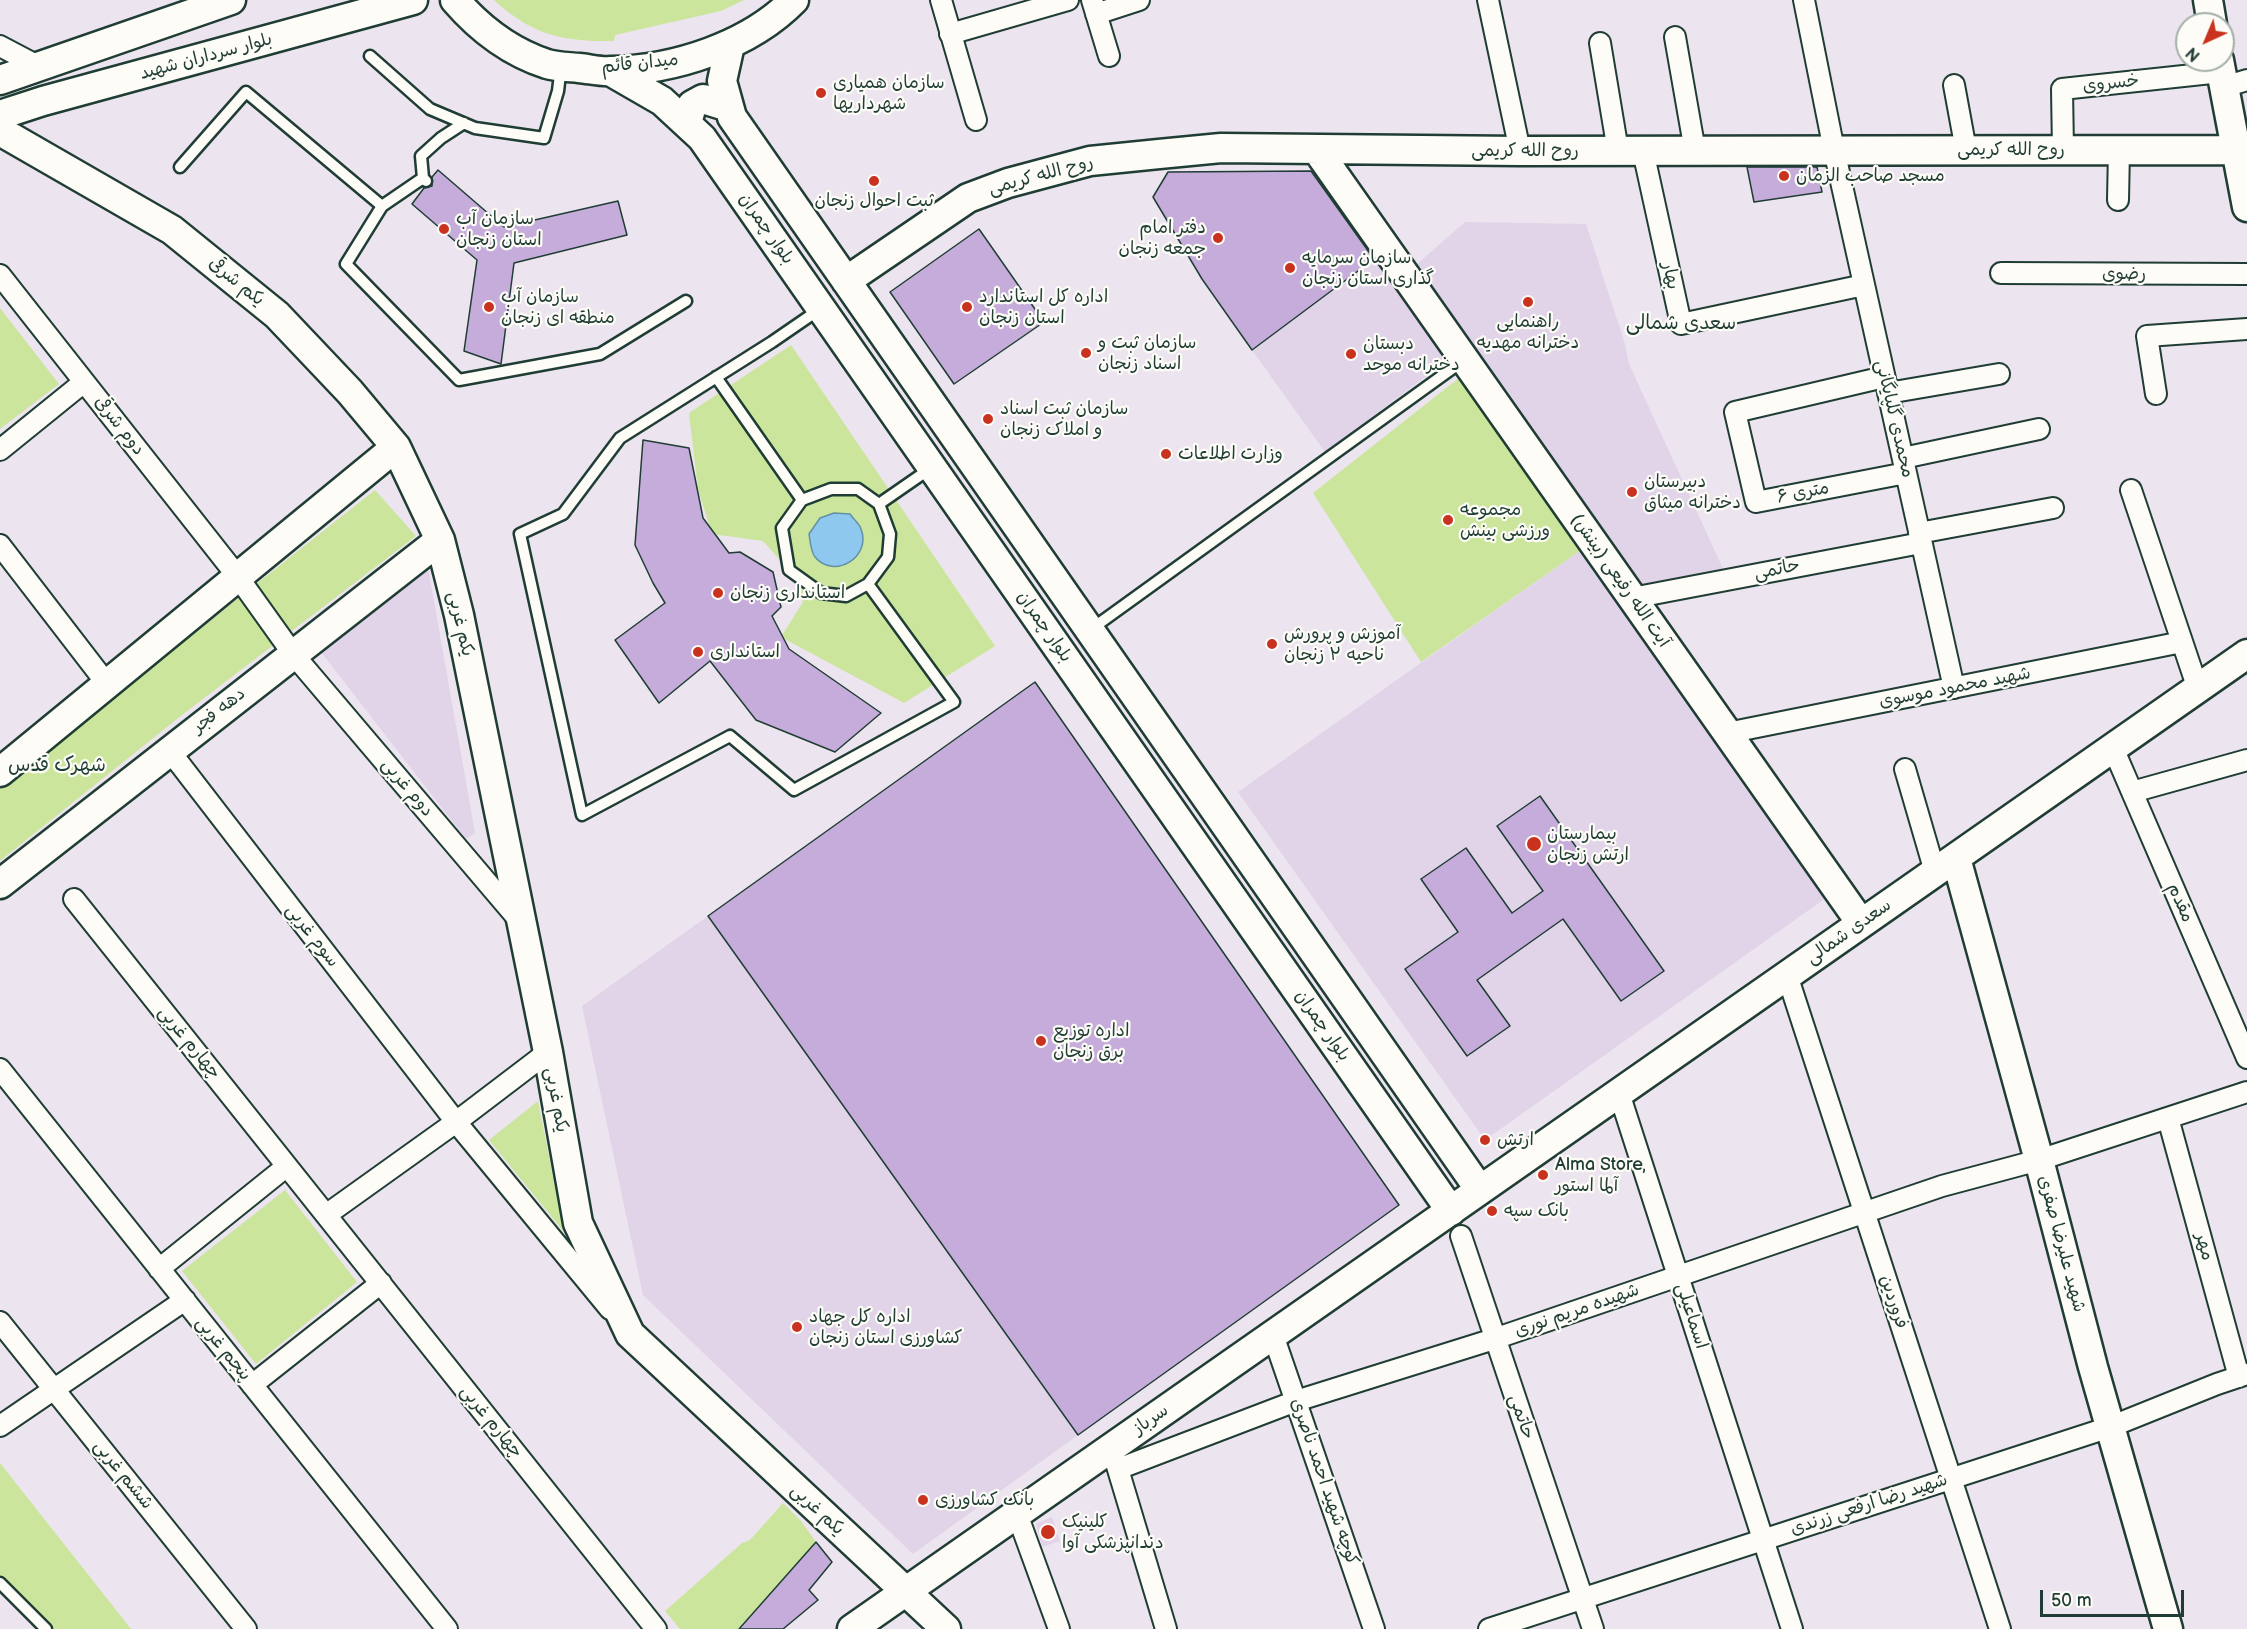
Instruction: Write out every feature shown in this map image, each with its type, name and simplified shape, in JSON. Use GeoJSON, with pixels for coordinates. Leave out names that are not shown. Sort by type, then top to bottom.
{"type":"FeatureCollection","features":[{"type":"Feature","properties":{"kind":"street"},"geometry":{"type":"LineString","coordinates":[[0,80],[231,0]]}},
{"type":"Feature","properties":{"kind":"street","name":"بلوار سرداران شهید"},"geometry":{"type":"LineString","coordinates":[[0,116],[43,101],[373,7],[413,0]]}},
{"type":"Feature","properties":{"kind":"street","name":"میدان قائم"},"geometry":{"type":"LineString","coordinates":[[455,0],[475,23],[509,48],[549,64],[610,71],[671,65],[730,45],[782,12],[794,0]]}},
{"type":"Feature","properties":{"kind":"street"},"geometry":{"type":"LineString","coordinates":[[941,0],[976,120]]}},
{"type":"Feature","properties":{"kind":"street"},"geometry":{"type":"LineString","coordinates":[[950,34],[1068,0]]}},
{"type":"Feature","properties":{"kind":"street"},"geometry":{"type":"LineString","coordinates":[[1109,56],[1094,7],[1139,0]]}},
{"type":"Feature","properties":{"kind":"street"},"geometry":{"type":"LineString","coordinates":[[1488,0],[1520,151]]}},
{"type":"Feature","properties":{"kind":"street","name":"محمدی گلپایگانی"},"geometry":{"type":"LineString","coordinates":[[1804,0],[1834,150],[1954,688]]}},
{"type":"Feature","properties":{"kind":"street"},"geometry":{"type":"LineString","coordinates":[[1675,37],[1695,151]]}},
{"type":"Feature","properties":{"kind":"street"},"geometry":{"type":"LineString","coordinates":[[1600,43],[1630,151]]}},
{"type":"Feature","properties":{"kind":"street","name":"بلوار چمران"},"geometry":{"type":"LineString","coordinates":[[730,45],[722,81],[732,117],[1480,1190]]}},
{"type":"Feature","properties":{"kind":"street"},"geometry":{"type":"LineString","coordinates":[[0,46],[38,66]]}},
{"type":"Feature","properties":{"kind":"street","name":"بلوار چمران"},"geometry":{"type":"LineString","coordinates":[[610,71],[662,102],[702,138],[1406,1147],[1456,1223]]}},
{"type":"Feature","properties":{"kind":"street"},"geometry":{"type":"LineString","coordinates":[[2228,75],[2247,207]]}},
{"type":"Feature","properties":{"kind":"street","name":"خسروی"},"geometry":{"type":"LineString","coordinates":[[2063,150],[2062,89],[2228,75]]}},
{"type":"Feature","properties":{"kind":"street"},"geometry":{"type":"LineString","coordinates":[[1954,85],[1966,150]]}},
{"type":"Feature","properties":{"kind":"street"},"geometry":{"type":"LineString","coordinates":[[687,124],[692,105],[703,99],[729,107]]}},
{"type":"Feature","properties":{"kind":"street","name":"یکم شرقی"},"geometry":{"type":"LineString","coordinates":[[0,131],[172,230],[277,315],[350,392],[396,447],[417,493]]}},
{"type":"Feature","properties":{"kind":"street","name":"روح الله کریمی"},"geometry":{"type":"LineString","coordinates":[[846,281],[968,198],[1008,183],[1090,161],[1221,148],[1520,151],[2119,150],[2240,159]]}},
{"type":"Feature","properties":{"kind":"street","name":"آیت الله رفیعی (بینش)"},"geometry":{"type":"LineString","coordinates":[[1317,150],[1862,923]]}},
{"type":"Feature","properties":{"kind":"street"},"geometry":{"type":"LineString","coordinates":[[2118,200],[2119,150]]}},
{"type":"Feature","properties":{"kind":"street","name":"بهار"},"geometry":{"type":"LineString","coordinates":[[1630,151],[1681,324],[1864,285]]}},
{"type":"Feature","properties":{"kind":"street","name":"رضوی"},"geometry":{"type":"LineString","coordinates":[[2001,273],[2247,274]]}},
{"type":"Feature","properties":{"kind":"street","name":"دوم شرقی"},"geometry":{"type":"LineString","coordinates":[[0,275],[238,577],[292,654]]}},
{"type":"Feature","properties":{"kind":"street"},"geometry":{"type":"LineString","coordinates":[[2156,394],[2147,336],[2247,329]]}},
{"type":"Feature","properties":{"kind":"street"},"geometry":{"type":"LineString","coordinates":[[1886,385],[1999,374]]}},
{"type":"Feature","properties":{"kind":"street"},"geometry":{"type":"LineString","coordinates":[[0,450],[84,382]]}},
{"type":"Feature","properties":{"kind":"street","name":"۶ متری"},"geometry":{"type":"LineString","coordinates":[[1886,385],[1735,412],[1756,502],[1904,466]]}},
{"type":"Feature","properties":{"kind":"street"},"geometry":{"type":"LineString","coordinates":[[1904,466],[2039,429]]}},
{"type":"Feature","properties":{"kind":"street"},"geometry":{"type":"LineString","coordinates":[[0,772],[396,447]]}},
{"type":"Feature","properties":{"kind":"street"},"geometry":{"type":"LineString","coordinates":[[2131,490],[2198,689]]}},
{"type":"Feature","properties":{"kind":"street","name":"یکم غربی"},"geometry":{"type":"LineString","coordinates":[[417,493],[440,540],[459,615],[548,1052],[578,1223],[630,1334],[946,1629]]}},
{"type":"Feature","properties":{"kind":"street","name":"حاتمی"},"geometry":{"type":"LineString","coordinates":[[1632,598],[2053,508]]}},
{"type":"Feature","properties":{"kind":"street","name":"دهه فجر"},"geometry":{"type":"LineString","coordinates":[[0,884],[440,540]]}},
{"type":"Feature","properties":{"kind":"street"},"geometry":{"type":"LineString","coordinates":[[0,545],[107,684]]}},
{"type":"Feature","properties":{"kind":"street"},"geometry":{"type":"LineString","coordinates":[[1060,651],[1089,630]]}},
{"type":"Feature","properties":{"kind":"street","name":"شهید محمود موسوی"},"geometry":{"type":"LineString","coordinates":[[1727,733],[2182,642]]}},
{"type":"Feature","properties":{"kind":"street","name":"دوم غربی"},"geometry":{"type":"LineString","coordinates":[[292,654],[521,922]]}},
{"type":"Feature","properties":{"kind":"street","name":"سعدی شمالی"},"geometry":{"type":"LineString","coordinates":[[1456,1223],[1480,1190],[2247,654]]}},
{"type":"Feature","properties":{"kind":"street","name":"مقدم"},"geometry":{"type":"LineString","coordinates":[[2112,748],[2247,1058]]}},
{"type":"Feature","properties":{"kind":"street","name":"سوم غربی"},"geometry":{"type":"LineString","coordinates":[[169,750],[456,1122],[630,1334]]}},
{"type":"Feature","properties":{"kind":"street"},"geometry":{"type":"LineString","coordinates":[[2132,792],[2247,760]]}},
{"type":"Feature","properties":{"kind":"street"},"geometry":{"type":"LineString","coordinates":[[1905,769],[1945,865]]}},
{"type":"Feature","properties":{"kind":"street","name":"شهید علیرضا صفری"},"geometry":{"type":"LineString","coordinates":[[1945,865],[2039,1160],[2110,1427],[2168,1629]]}},
{"type":"Feature","properties":{"kind":"street","name":"چهارم غربی"},"geometry":{"type":"LineString","coordinates":[[74,899],[656,1629]]}},
{"type":"Feature","properties":{"kind":"street","name":"فروردین"},"geometry":{"type":"LineString","coordinates":[[1787,975],[2000,1629]]}},
{"type":"Feature","properties":{"kind":"street"},"geometry":{"type":"LineString","coordinates":[[326,1215],[456,1122],[548,1052]]}},
{"type":"Feature","properties":{"kind":"street","name":"پنجم غربی"},"geometry":{"type":"LineString","coordinates":[[0,1069],[447,1629]]}},
{"type":"Feature","properties":{"kind":"street","name":"شهیده مریم نوری"},"geometry":{"type":"LineString","coordinates":[[1114,1458],[1494,1339],[1942,1186],[2039,1160],[2247,1092]]}},
{"type":"Feature","properties":{"kind":"street","name":"اسماعیلی"},"geometry":{"type":"LineString","coordinates":[[1619,1093],[1792,1629]]}},
{"type":"Feature","properties":{"kind":"street","name":"مهر"},"geometry":{"type":"LineString","coordinates":[[2168,1118],[2243,1376]]}},
{"type":"Feature","properties":{"kind":"street"},"geometry":{"type":"LineString","coordinates":[[1406,1147],[1420,1153],[1428,1151],[1434,1147],[1440,1134]]}},
{"type":"Feature","properties":{"kind":"street"},"geometry":{"type":"LineString","coordinates":[[159,1269],[287,1166]]}},
{"type":"Feature","properties":{"kind":"street","name":"حاتمی"},"geometry":{"type":"LineString","coordinates":[[1456,1223],[1593,1629]]}},
{"type":"Feature","properties":{"kind":"street","name":"سرباز"},"geometry":{"type":"LineString","coordinates":[[852,1629],[1017,1514],[1114,1458],[1273,1335],[1456,1223]]}},
{"type":"Feature","properties":{"kind":"street"},"geometry":{"type":"LineString","coordinates":[[252,1385],[381,1283]]}},
{"type":"Feature","properties":{"kind":"street"},"geometry":{"type":"LineString","coordinates":[[0,1426],[185,1300]]}},
{"type":"Feature","properties":{"kind":"street","name":"ششم غربی"},"geometry":{"type":"LineString","coordinates":[[0,1322],[246,1629]]}},
{"type":"Feature","properties":{"kind":"street","name":"کوچه شهید احمد ناصری"},"geometry":{"type":"LineString","coordinates":[[1273,1335],[1374,1629]]}},
{"type":"Feature","properties":{"kind":"street","name":"شهید رضا ارفعی زرندی"},"geometry":{"type":"LineString","coordinates":[[1489,1629],[2110,1427],[2217,1384],[2243,1376]]}},
{"type":"Feature","properties":{"kind":"street"},"geometry":{"type":"LineString","coordinates":[[1114,1458],[1166,1629]]}},
{"type":"Feature","properties":{"kind":"street"},"geometry":{"type":"LineString","coordinates":[[1017,1514],[1059,1629]]}},
{"type":"Feature","properties":{"kind":"lane"},"geometry":{"type":"LineString","coordinates":[[370,56],[430,109],[475,128],[544,138],[558,91],[561,66]]}},
{"type":"Feature","properties":{"kind":"lane"},"geometry":{"type":"LineString","coordinates":[[180,167],[246,92],[382,206]]}},
{"type":"Feature","properties":{"kind":"lane"},"geometry":{"type":"LineString","coordinates":[[464,123],[441,138],[421,156],[424,180],[382,206],[346,264],[459,381],[600,354],[686,301]]}},
{"type":"Feature","properties":{"kind":"lane"},"geometry":{"type":"LineString","coordinates":[[821,308],[620,438],[562,514],[520,534],[582,815],[730,736],[794,790],[954,702],[868,584]]}},
{"type":"Feature","properties":{"kind":"lane"},"geometry":{"type":"LineString","coordinates":[[1089,630],[1465,360]]}},
{"type":"Feature","properties":{"kind":"lane"},"geometry":{"type":"LineString","coordinates":[[716,377],[802,500]]}},
{"type":"Feature","properties":{"kind":"lane"},"geometry":{"type":"LineString","coordinates":[[879,504],[932,467]]}},
{"type":"Feature","properties":{"kind":"lane"},"geometry":{"type":"LineString","coordinates":[[831,489],[858,489],[879,504],[890,534],[888,556],[868,584],[846,596],[821,593],[789,570],[782,528],[802,500],[831,489]]}},
{"type":"Feature","properties":{"kind":"lane"},"geometry":{"type":"LineString","coordinates":[[0,1583],[45,1629]]}},
{"type":"Feature","properties":{"kind":"shaded area"},"geometry":{"type":"Polygon","coordinates":[[[1465,222],[1586,224],[1624,341],[1629,364],[1724,571],[1639,585],[1417,264],[1465,222]]]}},
{"type":"Feature","properties":{"kind":"shaded area","name":"دبستان دخترانه موحد"},"geometry":{"type":"Polygon","coordinates":[[[1376,257],[1449,359],[1325,452],[1252,350],[1376,257]]]}},
{"type":"Feature","properties":{"kind":"shaded area","name":"بیمارستان ارتش زنجان"},"geometry":{"type":"Polygon","coordinates":[[[1584,548],[1830,895],[1485,1140],[1238,792],[1584,548]]]}},
{"type":"Feature","properties":{"kind":"shaded area"},"geometry":{"type":"Polygon","coordinates":[[[427,562],[475,833],[466,839],[321,652],[427,562]]]}},
{"type":"Feature","properties":{"kind":"shaded area"},"geometry":{"type":"Polygon","coordinates":[[[708,916],[1078,1435],[913,1554],[643,1295],[582,1006],[708,916]]]}},
{"type":"Feature","properties":{"kind":"shaded area","name":"کلینیک دندانپزشکی آوا"},"geometry":{"type":"Polygon","coordinates":[[[1052,1517],[1060,1541],[1042,1547],[1036,1524],[1052,1517]]]}},
{"type":"Feature","properties":{"kind":"green space"},"geometry":{"type":"Polygon","coordinates":[[[494,0],[744,0],[721,11],[615,35],[614,41],[596,41],[564,38],[535,29],[494,0]]]}},
{"type":"Feature","properties":{"kind":"green space"},"geometry":{"type":"Polygon","coordinates":[[[0,308],[59,384],[0,429],[0,308]]]}},
{"type":"Feature","properties":{"kind":"green space"},"geometry":{"type":"Polygon","coordinates":[[[791,345],[995,646],[904,703],[781,637],[803,602],[789,570],[763,541],[712,534],[698,489],[689,413],[791,345]]]}},
{"type":"Feature","properties":{"kind":"green space","name":"مجموعه ورزشی بینش"},"geometry":{"type":"Polygon","coordinates":[[[1464,374],[1584,548],[1421,662],[1313,493],[1464,374]]]}},
{"type":"Feature","properties":{"kind":"green space"},"geometry":{"type":"Polygon","coordinates":[[[375,490],[416,536],[182,715],[0,861],[0,787],[375,490]]]}},
{"type":"Feature","properties":{"kind":"green space"},"geometry":{"type":"Polygon","coordinates":[[[538,1101],[564,1232],[489,1140],[538,1101]]]}},
{"type":"Feature","properties":{"kind":"green space"},"geometry":{"type":"Polygon","coordinates":[[[285,1190],[357,1282],[256,1364],[182,1271],[285,1190]]]}},
{"type":"Feature","properties":{"kind":"green space"},"geometry":{"type":"Polygon","coordinates":[[[0,1463],[131,1629],[53,1629],[0,1577],[0,1463]]]}},
{"type":"Feature","properties":{"kind":"green space"},"geometry":{"type":"Polygon","coordinates":[[[783,1503],[801,1521],[816,1542],[739,1629],[680,1629],[665,1611],[742,1543],[750,1540],[783,1503]]]}},
{"type":"Feature","properties":{"kind":"water"},"geometry":{"type":"Polygon","coordinates":[[[834,513],[850,514],[860,527],[863,539],[856,556],[841,566],[823,564],[815,557],[809,534],[820,518],[834,513]]]}},
{"type":"Feature","properties":{"kind":"building","name":"مسجد صاحب الزمان"},"geometry":{"type":"Polygon","coordinates":[[[1747,167],[1817,167],[1822,192],[1754,202],[1747,167]]]}},
{"type":"Feature","properties":{"kind":"building","name":"سازمان آب منطقه ای زنجان"},"geometry":{"type":"Polygon","coordinates":[[[438,170],[504,227],[618,201],[627,235],[514,263],[501,364],[464,351],[477,260],[412,204],[424,188],[432,186],[432,177],[438,170]]]}},
{"type":"Feature","properties":{"kind":"building"},"geometry":{"type":"Polygon","coordinates":[[[1311,171],[1374,259],[1252,350],[1202,279],[1153,197],[1168,172],[1311,171]]]}},
{"type":"Feature","properties":{"kind":"building","name":"اداره کل استاندارد استان زنجان"},"geometry":{"type":"Polygon","coordinates":[[[979,229],[1044,322],[954,384],[890,292],[979,229]]]}},
{"type":"Feature","properties":{"kind":"building","name":"استانداری زنجان"},"geometry":{"type":"Polygon","coordinates":[[[643,440],[689,448],[703,518],[729,553],[740,552],[773,572],[781,607],[772,616],[789,649],[881,713],[835,752],[756,720],[710,661],[659,703],[615,640],[665,603],[635,545],[643,440]]]}},
{"type":"Feature","properties":{"kind":"building","name":"اداره توزیع برق زنجان"},"geometry":{"type":"Polygon","coordinates":[[[1035,682],[1399,1205],[1078,1435],[708,916],[1035,682]]]}},
{"type":"Feature","properties":{"kind":"building"},"geometry":{"type":"Polygon","coordinates":[[[1540,796],[1664,971],[1621,1001],[1563,919],[1477,980],[1510,1026],[1467,1056],[1405,969],[1458,932],[1421,879],[1466,848],[1512,913],[1543,891],[1497,826],[1540,796]]]}},
{"type":"Feature","properties":{"kind":"building"},"geometry":{"type":"Polygon","coordinates":[[[816,1542],[832,1562],[809,1590],[818,1600],[783,1629],[739,1629],[816,1542]]]}},
{"type":"Feature","properties":{"kind":"place","name":"سازمان همیاری شهرداریها"},"geometry":{"type":"Point","coordinates":[821,93]}},
{"type":"Feature","properties":{"kind":"place","name":"مسجد صاحب الزمان"},"geometry":{"type":"Point","coordinates":[1784,176]}},
{"type":"Feature","properties":{"kind":"place","name":"ثبت احوال زنجان"},"geometry":{"type":"Point","coordinates":[874,181]}},
{"type":"Feature","properties":{"kind":"place","name":"سازمان آب استان زنجان"},"geometry":{"type":"Point","coordinates":[444,229]}},
{"type":"Feature","properties":{"kind":"place","name":"دفتر امام جمعه زنجان"},"geometry":{"type":"Point","coordinates":[1218,238]}},
{"type":"Feature","properties":{"kind":"place","name":"سازمان سرمایه گذاری استان زنجان"},"geometry":{"type":"Point","coordinates":[1290,268]}},
{"type":"Feature","properties":{"kind":"place","name":"راهنمایی دخترانه مهدیه"},"geometry":{"type":"Point","coordinates":[1528,302]}},
{"type":"Feature","properties":{"kind":"place","name":"سازمان آب منطقه ای زنجان"},"geometry":{"type":"Point","coordinates":[489,307]}},
{"type":"Feature","properties":{"kind":"place","name":"اداره کل استاندارد استان زنجان"},"geometry":{"type":"Point","coordinates":[967,307]}},
{"type":"Feature","properties":{"kind":"place","name":"سازمان ثبت و اسناد زنجان"},"geometry":{"type":"Point","coordinates":[1086,353]}},
{"type":"Feature","properties":{"kind":"place","name":"دبستان دخترانه موحد"},"geometry":{"type":"Point","coordinates":[1351,354]}},
{"type":"Feature","properties":{"kind":"place","name":"سازمان ثبت اسناد و املاک زنجان"},"geometry":{"type":"Point","coordinates":[988,419]}},
{"type":"Feature","properties":{"kind":"place","name":"وزارت اطلاعات"},"geometry":{"type":"Point","coordinates":[1166,454]}},
{"type":"Feature","properties":{"kind":"place","name":"دبیرستان دخترانه میثاق"},"geometry":{"type":"Point","coordinates":[1632,492]}},
{"type":"Feature","properties":{"kind":"place","name":"مجموعه ورزشی بینش"},"geometry":{"type":"Point","coordinates":[1448,520]}},
{"type":"Feature","properties":{"kind":"place","name":"استانداری زنجان"},"geometry":{"type":"Point","coordinates":[718,593]}},
{"type":"Feature","properties":{"kind":"place","name":"آموزش و پرورش ناحیه ۲ زنجان"},"geometry":{"type":"Point","coordinates":[1272,644]}},
{"type":"Feature","properties":{"kind":"place","name":"استانداری"},"geometry":{"type":"Point","coordinates":[698,652]}},
{"type":"Feature","properties":{"kind":"place","name":"بیمارستان ارتش زنجان"},"geometry":{"type":"Point","coordinates":[1534,844]}},
{"type":"Feature","properties":{"kind":"place","name":"اداره توزیع برق زنجان"},"geometry":{"type":"Point","coordinates":[1041,1041]}},
{"type":"Feature","properties":{"kind":"place","name":"ارتش"},"geometry":{"type":"Point","coordinates":[1485,1140]}},
{"type":"Feature","properties":{"kind":"place","name":"Alma Store, آلما استور"},"geometry":{"type":"Point","coordinates":[1543,1175]}},
{"type":"Feature","properties":{"kind":"place","name":"بانک سپه"},"geometry":{"type":"Point","coordinates":[1492,1211]}},
{"type":"Feature","properties":{"kind":"place","name":"اداره کل جهاد کشاورزی استان زنجان"},"geometry":{"type":"Point","coordinates":[797,1327]}},
{"type":"Feature","properties":{"kind":"place","name":"بانک کشاورزی"},"geometry":{"type":"Point","coordinates":[923,1500]}},
{"type":"Feature","properties":{"kind":"place","name":"کلینیک دندانپزشکی آوا"},"geometry":{"type":"Point","coordinates":[1048,1532]}},
{"type":"Feature","properties":{"kind":"district","name":"سعدی شمالی"},"geometry":{"type":"Point","coordinates":[1681,324]}},
{"type":"Feature","properties":{"kind":"district","name":"شهرک قدس"},"geometry":{"type":"Point","coordinates":[57,766]}}]}
